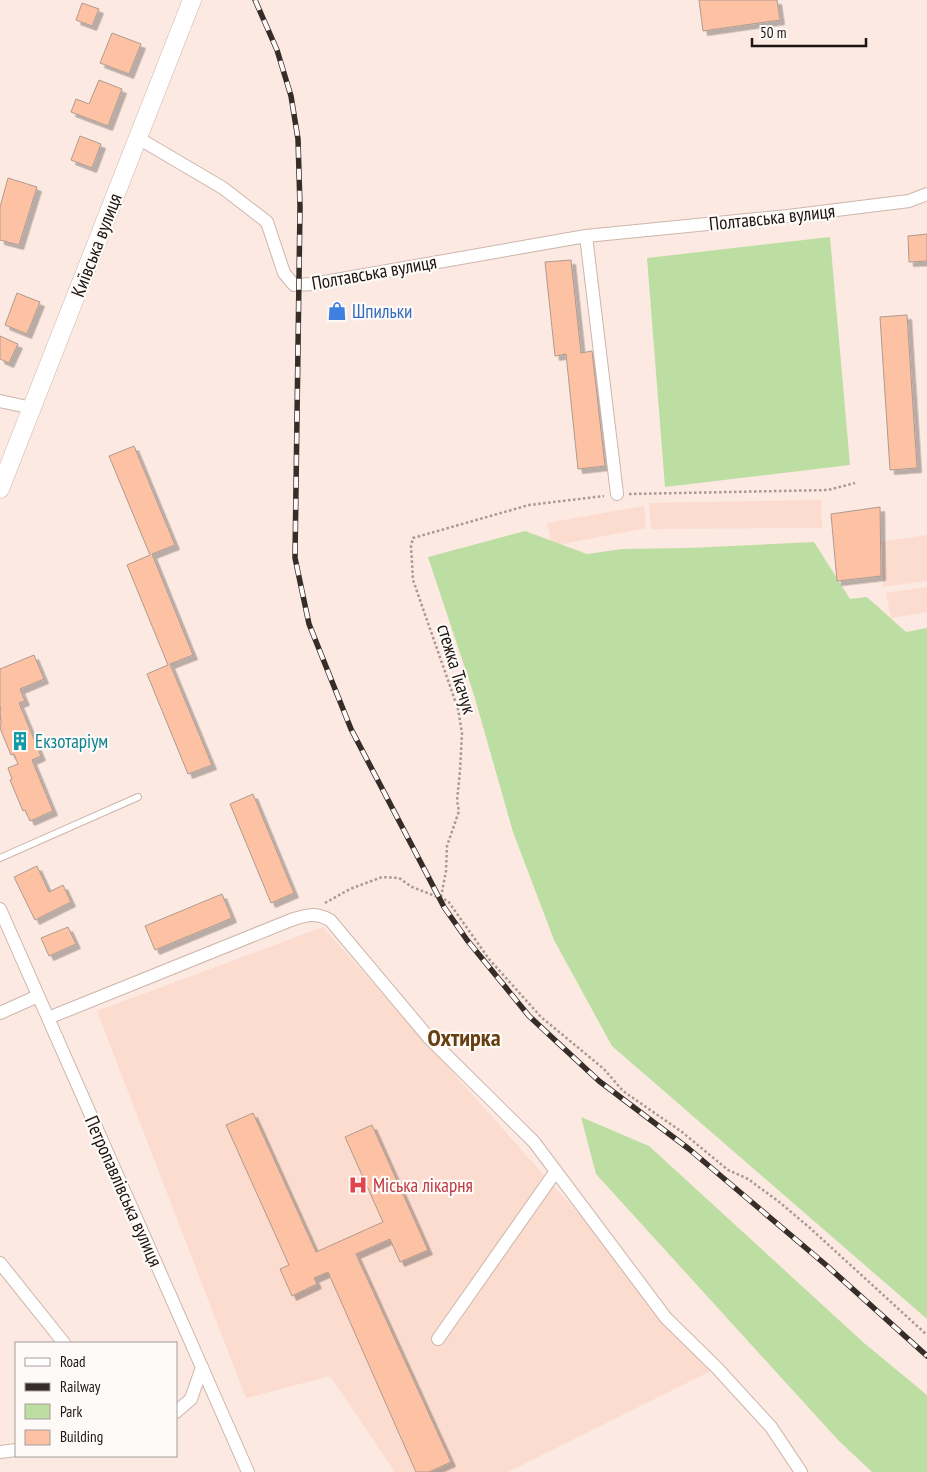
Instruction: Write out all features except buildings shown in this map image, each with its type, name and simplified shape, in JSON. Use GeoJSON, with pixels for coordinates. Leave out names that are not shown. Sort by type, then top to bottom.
{"type":"FeatureCollection","features":[{"type":"Feature","properties":{"kind":"main road","name":"Київська вулиця"},"geometry":{"type":"LineString","coordinates":[[0,489],[192,0]]}},
{"type":"Feature","properties":{"kind":"street","name":"Полтавська вулиця"},"geometry":{"type":"LineString","coordinates":[[138,138],[224,188],[267,222],[284,273],[294,285],[313,284],[586,236],[788,216],[909,201],[927,194]]}},
{"type":"Feature","properties":{"kind":"street"},"geometry":{"type":"LineString","coordinates":[[586,236],[617,494]]}},
{"type":"Feature","properties":{"kind":"street"},"geometry":{"type":"LineString","coordinates":[[0,401],[32,408]]}},
{"type":"Feature","properties":{"kind":"street","name":"Петропавлівська вулиця"},"geometry":{"type":"LineString","coordinates":[[0,909],[248,1472]]}},
{"type":"Feature","properties":{"kind":"street"},"geometry":{"type":"LineString","coordinates":[[48,1018],[290,920],[308,914],[321,915],[330,920],[429,1038],[534,1142],[666,1318],[772,1427],[801,1472]]}},
{"type":"Feature","properties":{"kind":"street"},"geometry":{"type":"LineString","coordinates":[[0,1013],[38,996]]}},
{"type":"Feature","properties":{"kind":"street"},"geometry":{"type":"LineString","coordinates":[[438,1339],[556,1171]]}},
{"type":"Feature","properties":{"kind":"street"},"geometry":{"type":"LineString","coordinates":[[0,1263],[63,1342]]}},
{"type":"Feature","properties":{"kind":"street"},"geometry":{"type":"LineString","coordinates":[[178,1410],[191,1399],[202,1367]]}},
{"type":"Feature","properties":{"kind":"street"},"geometry":{"type":"LineString","coordinates":[[0,1452],[15,1450]]}},
{"type":"Feature","properties":{"kind":"lane"},"geometry":{"type":"LineString","coordinates":[[0,858],[138,797]]}},
{"type":"Feature","properties":{"kind":"path"},"geometry":{"type":"LineString","coordinates":[[617,494],[828,490],[855,483]]}},
{"type":"Feature","properties":{"kind":"path","name":"стежка Ткачук"},"geometry":{"type":"LineString","coordinates":[[440,897],[446,871],[447,846],[460,811],[457,801],[462,733],[458,709],[413,580],[411,546],[413,538],[530,505],[617,494]]}},
{"type":"Feature","properties":{"kind":"path"},"geometry":{"type":"LineString","coordinates":[[313,914],[333,898],[350,889],[382,877],[399,878],[412,887],[448,901],[490,959],[542,1017],[604,1068],[623,1091],[682,1132],[728,1170],[748,1179],[797,1217],[927,1335]]}},
{"type":"Feature","properties":{"kind":"shaded area"},"geometry":{"type":"Polygon","coordinates":[[[821,500],[822,528],[651,529],[649,503],[821,500]]]}},
{"type":"Feature","properties":{"kind":"shaded area"},"geometry":{"type":"Polygon","coordinates":[[[644,506],[646,528],[552,546],[547,523],[644,506]]]}},
{"type":"Feature","properties":{"kind":"shaded area"},"geometry":{"type":"Polygon","coordinates":[[[927,535],[927,581],[883,587],[881,542],[927,535]]]}},
{"type":"Feature","properties":{"kind":"shaded area"},"geometry":{"type":"Polygon","coordinates":[[[927,587],[927,612],[891,618],[886,593],[927,587]]]}},
{"type":"Feature","properties":{"kind":"shaded area","name":"Міська лікарня"},"geometry":{"type":"Polygon","coordinates":[[[323,927],[717,1368],[508,1472],[395,1472],[330,1376],[246,1398],[97,1011],[323,927]]]}},
{"type":"Feature","properties":{"kind":"green space"},"geometry":{"type":"Polygon","coordinates":[[[830,237],[850,465],[665,487],[647,258],[830,237]]]}},
{"type":"Feature","properties":{"kind":"green space"},"geometry":{"type":"Polygon","coordinates":[[[525,531],[587,554],[622,549],[814,542],[850,599],[867,597],[906,632],[927,628],[927,1319],[612,1046],[554,940],[513,832],[474,695],[428,557],[525,531]]]}},
{"type":"Feature","properties":{"kind":"green space"},"geometry":{"type":"Polygon","coordinates":[[[581,1117],[649,1146],[864,1343],[927,1395],[927,1472],[872,1472],[838,1440],[596,1174],[581,1117]]]}},
{"type":"Feature","properties":{"kind":"railway"},"geometry":{"type":"LineString","coordinates":[[255,0],[277,50],[291,96],[298,139],[300,207],[295,558],[309,624],[351,729],[444,907],[467,940],[529,1016],[599,1081],[689,1149],[826,1265],[927,1356]]}},
{"type":"Feature","properties":{"kind":"place","name":"Шпильки"},"geometry":{"type":"Point","coordinates":[337,311]}},
{"type":"Feature","properties":{"kind":"place","name":"Екзотаріум"},"geometry":{"type":"Point","coordinates":[20,741]}},
{"type":"Feature","properties":{"kind":"place","name":"Міська лікарня"},"geometry":{"type":"Point","coordinates":[358,1185]}},
{"type":"Feature","properties":{"kind":"district","name":"Охтирка"},"geometry":{"type":"Point","coordinates":[464,1038]}}]}
